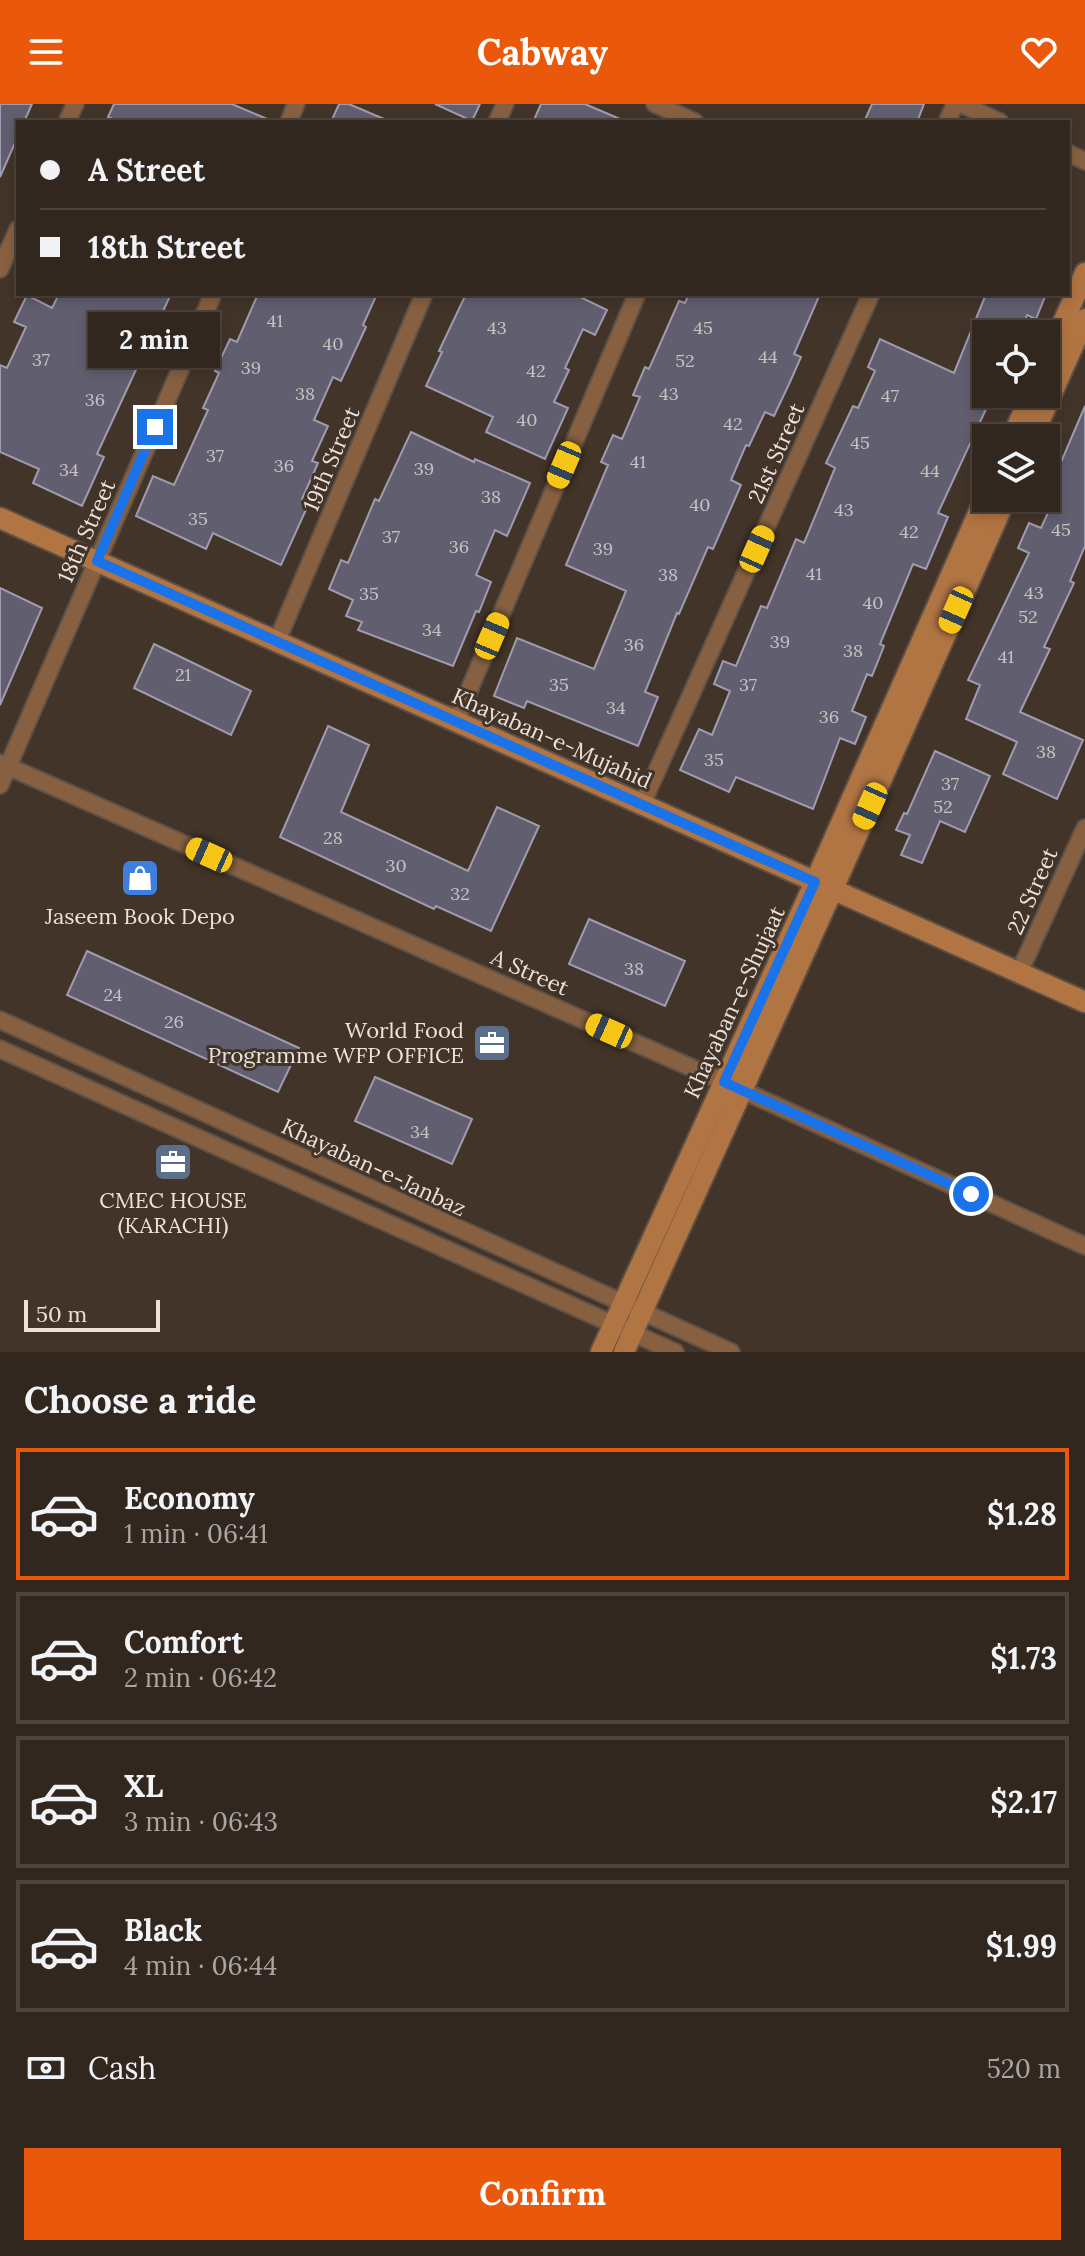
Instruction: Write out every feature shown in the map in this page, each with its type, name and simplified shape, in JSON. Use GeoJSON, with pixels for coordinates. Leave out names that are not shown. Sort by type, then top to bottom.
{"type":"FeatureCollection","features":[{"type":"Feature","properties":{"kind":"main road"},"geometry":{"type":"LineString","coordinates":[[1060,329],[1085,273]]}},
{"type":"Feature","properties":{"kind":"main road"},"geometry":{"type":"LineString","coordinates":[[1038,424],[1085,319]]}},
{"type":"Feature","properties":{"kind":"main road","name":"Khayaban-e-Shujaat"},"geometry":{"type":"LineString","coordinates":[[824,886],[979,512]]}},
{"type":"Feature","properties":{"kind":"main road","name":"Khayaban-e-Shujaat"},"geometry":{"type":"LineString","coordinates":[[601,1352],[623,1328],[824,886],[999,512]]}},
{"type":"Feature","properties":{"kind":"main road","name":"Khayaban-e-Mujahid"},"geometry":{"type":"LineString","coordinates":[[0,518],[1085,1002]]}},
{"type":"Feature","properties":{"kind":"main road","name":"Khayaban-e-Shujaat"},"geometry":{"type":"LineString","coordinates":[[623,1328],[624,1352]]}},
{"type":"Feature","properties":{"kind":"street"},"geometry":{"type":"LineString","coordinates":[[655,104],[691,120]]}},
{"type":"Feature","properties":{"kind":"street"},"geometry":{"type":"LineString","coordinates":[[958,104],[995,120]]}},
{"type":"Feature","properties":{"kind":"street"},"geometry":{"type":"LineString","coordinates":[[0,269],[16,233]]}},
{"type":"Feature","properties":{"kind":"street","name":"18th Street"},"geometry":{"type":"LineString","coordinates":[[0,785],[4,764],[97,561],[212,296]]}},
{"type":"Feature","properties":{"kind":"street","name":"19th Street"},"geometry":{"type":"LineString","coordinates":[[277,641],[423,296]]}},
{"type":"Feature","properties":{"kind":"street"},"geometry":{"type":"LineString","coordinates":[[456,721],[636,296]]}},
{"type":"Feature","properties":{"kind":"street","name":"21st Street"},"geometry":{"type":"LineString","coordinates":[[642,804],[870,296]]}},
{"type":"Feature","properties":{"kind":"street","name":"A Street"},"geometry":{"type":"LineString","coordinates":[[4,764],[733,1086],[1085,1246]]}},
{"type":"Feature","properties":{"kind":"street","name":"22 Street"},"geometry":{"type":"LineString","coordinates":[[1019,973],[1085,828]]}},
{"type":"Feature","properties":{"kind":"street","name":"Khayaban-e-Janbaz"},"geometry":{"type":"LineString","coordinates":[[0,1020],[731,1352]]}},
{"type":"Feature","properties":{"kind":"street","name":"Khayaban-e-Janbaz"},"geometry":{"type":"LineString","coordinates":[[0,1049],[675,1352]]}},
{"type":"Feature","properties":{"kind":"building"},"geometry":{"type":"Polygon","coordinates":[[[0,104],[32,104],[25,120],[16,120],[16,141],[0,177],[0,104]]]}},
{"type":"Feature","properties":{"kind":"building"},"geometry":{"type":"Polygon","coordinates":[[[114,104],[232,104],[269,120],[115,120],[108,117],[114,104]]]}},
{"type":"Feature","properties":{"kind":"building"},"geometry":{"type":"Polygon","coordinates":[[[339,104],[349,104],[386,120],[332,120],[339,104]]]}},
{"type":"Feature","properties":{"kind":"building"},"geometry":{"type":"Polygon","coordinates":[[[435,104],[480,104],[470,120],[435,104]]]}},
{"type":"Feature","properties":{"kind":"building"},"geometry":{"type":"Polygon","coordinates":[[[541,104],[585,104],[622,120],[534,120],[541,104]]]}},
{"type":"Feature","properties":{"kind":"building"},"geometry":{"type":"Polygon","coordinates":[[[872,104],[924,104],[918,120],[865,120],[872,104]]]}},
{"type":"Feature","properties":{"kind":"building"},"geometry":{"type":"Polygon","coordinates":[[[27,296],[52,308],[58,296],[170,296],[97,454],[104,457],[82,506],[33,483],[39,469],[0,452],[0,365],[7,368],[26,327],[14,322],[27,296]]]}},
{"type":"Feature","properties":{"kind":"building"},"geometry":{"type":"Polygon","coordinates":[[[257,296],[376,296],[363,325],[366,327],[341,381],[333,377],[314,420],[328,426],[312,461],[318,463],[302,499],[309,503],[281,565],[213,533],[206,549],[136,516],[153,476],[174,485],[208,410],[203,408],[219,373],[215,371],[230,339],[237,342],[257,296]]]}},
{"type":"Feature","properties":{"kind":"building"},"geometry":{"type":"Polygon","coordinates":[[[465,296],[578,296],[607,310],[595,335],[583,329],[565,368],[569,370],[554,402],[568,408],[545,459],[486,432],[493,417],[426,386],[442,352],[439,351],[465,296]]]}},
{"type":"Feature","properties":{"kind":"building"},"geometry":{"type":"Polygon","coordinates":[[[688,296],[819,296],[794,354],[801,357],[774,416],[765,412],[749,446],[746,445],[731,480],[741,485],[713,549],[708,547],[677,613],[645,692],[658,697],[638,746],[527,701],[524,708],[494,696],[517,638],[594,669],[626,591],[566,565],[608,465],[601,462],[613,435],[622,439],[640,397],[633,395],[645,367],[649,369],[679,301],[685,303],[688,296]]]}},
{"type":"Feature","properties":{"kind":"building"},"geometry":{"type":"Polygon","coordinates":[[[985,296],[1045,296],[1036,319],[1027,315],[1025,320],[975,320],[985,296]]]}},
{"type":"Feature","properties":{"kind":"building"},"geometry":{"type":"Polygon","coordinates":[[[972,329],[972,408],[987,408],[979,424],[972,424],[972,439],[938,513],[948,517],[926,569],[913,564],[880,644],[884,646],[872,676],[867,674],[852,711],[866,717],[855,744],[840,738],[813,809],[736,777],[729,792],[680,770],[699,729],[712,735],[730,691],[714,684],[723,661],[736,666],[761,606],[767,608],[796,539],[804,543],[835,468],[826,463],[853,406],[858,408],[875,371],[868,367],[880,339],[954,373],[972,329]]]}},
{"type":"Feature","properties":{"kind":"building"},"geometry":{"type":"Polygon","coordinates":[[[1085,406],[1085,546],[1070,581],[1074,583],[1044,647],[1050,649],[1020,712],[1083,740],[1057,799],[1003,774],[1017,742],[966,719],[980,685],[968,680],[1029,553],[1018,548],[1029,523],[1041,528],[1048,512],[1060,512],[1060,465],[1085,406]]]}},
{"type":"Feature","properties":{"kind":"building"},"geometry":{"type":"Polygon","coordinates":[[[411,432],[474,462],[475,459],[530,483],[507,536],[495,530],[476,575],[491,582],[453,666],[358,630],[362,622],[346,616],[353,600],[329,589],[341,560],[348,563],[375,499],[379,501],[411,432]]]}},
{"type":"Feature","properties":{"kind":"building"},"geometry":{"type":"Polygon","coordinates":[[[0,588],[42,608],[0,705],[0,588]]]}},
{"type":"Feature","properties":{"kind":"building"},"geometry":{"type":"Polygon","coordinates":[[[154,644],[251,691],[231,735],[134,688],[154,644]]]}},
{"type":"Feature","properties":{"kind":"building"},"geometry":{"type":"Polygon","coordinates":[[[328,726],[369,745],[341,812],[468,871],[497,807],[539,826],[491,931],[436,906],[434,909],[280,837],[328,726]]]}},
{"type":"Feature","properties":{"kind":"building"},"geometry":{"type":"Polygon","coordinates":[[[935,751],[990,776],[965,832],[940,821],[922,863],[901,855],[910,835],[896,830],[904,813],[907,814],[935,751]]]}},
{"type":"Feature","properties":{"kind":"building"},"geometry":{"type":"Polygon","coordinates":[[[589,919],[685,961],[665,1006],[569,964],[589,919]]]}},
{"type":"Feature","properties":{"kind":"building"},"geometry":{"type":"Polygon","coordinates":[[[87,951],[299,1048],[278,1092],[67,995],[87,951]]]}},
{"type":"Feature","properties":{"kind":"building"},"geometry":{"type":"Polygon","coordinates":[[[375,1077],[472,1119],[452,1164],[355,1121],[375,1077]]]}},
{"type":"Feature","properties":{"kind":"place","name":"Jaseem Book Depo"},"geometry":{"type":"Point","coordinates":[140,878]}},
{"type":"Feature","properties":{"kind":"place","name":"World Food Programme WFP OFFICE"},"geometry":{"type":"Point","coordinates":[492,1043]}},
{"type":"Feature","properties":{"kind":"place","name":"CMEC HOUSE (KARACHI)"},"geometry":{"type":"Point","coordinates":[173,1162]}},
{"type":"Feature","properties":{"kind":"route"},"geometry":{"type":"LineString","coordinates":[[155,427],[97,561],[815,882],[724,1082],[971,1194]]}}]}
